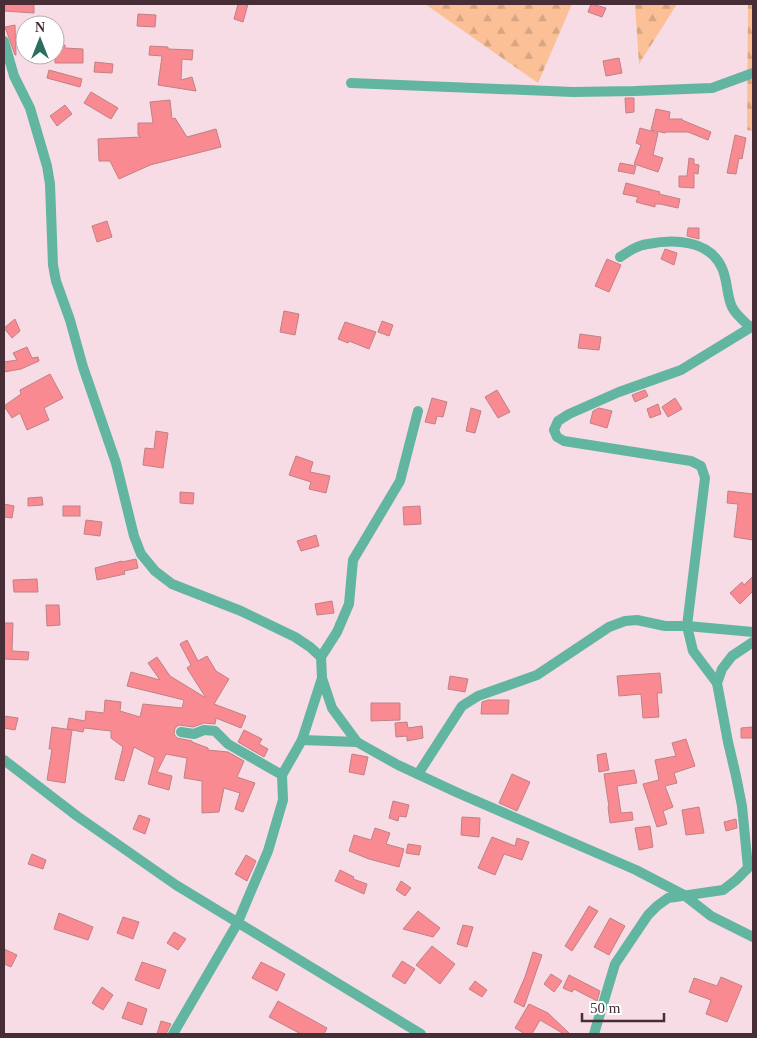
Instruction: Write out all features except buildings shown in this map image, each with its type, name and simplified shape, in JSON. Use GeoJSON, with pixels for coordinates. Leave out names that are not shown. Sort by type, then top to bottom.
{"type":"FeatureCollection","features":[{"type":"Feature","properties":{"kind":"street"},"geometry":{"type":"LineString","coordinates":[[4,41],[14,76],[30,108],[47,166],[50,184],[53,265],[56,281],[70,320],[97,411],[116,463],[134,536],[141,554],[155,571],[172,584],[241,611],[295,637],[321,657]]}},
{"type":"Feature","properties":{"kind":"street"},"geometry":{"type":"LineString","coordinates":[[351,83],[573,92],[643,91],[712,88],[753,73]]}},
{"type":"Feature","properties":{"kind":"street"},"geometry":{"type":"LineString","coordinates":[[620,256],[648,244],[688,243],[704,247],[720,265],[731,306],[737,314],[752,326],[681,370],[618,392],[570,414],[558,421],[554,430],[557,437],[564,441],[691,461],[701,466],[705,478],[687,626],[694,652],[718,683]]}},
{"type":"Feature","properties":{"kind":"street"},"geometry":{"type":"LineString","coordinates":[[357,742],[332,708],[322,678],[321,657],[338,632],[349,604],[353,560],[400,481],[418,411]]}},
{"type":"Feature","properties":{"kind":"street"},"geometry":{"type":"LineString","coordinates":[[418,774],[462,706],[478,696],[537,676],[609,627],[625,621],[637,620],[665,626],[753,632]]}},
{"type":"Feature","properties":{"kind":"street"},"geometry":{"type":"LineString","coordinates":[[594,1034],[615,964],[657,906],[668,898],[723,890],[748,868],[740,798],[718,683],[722,669],[732,656],[753,642]]}},
{"type":"Feature","properties":{"kind":"street"},"geometry":{"type":"LineString","coordinates":[[173,1034],[238,924],[268,851],[283,800],[282,775],[302,740],[322,678]]}},
{"type":"Feature","properties":{"kind":"street"},"geometry":{"type":"LineString","coordinates":[[181,732],[194,734],[209,729],[215,731],[228,744],[282,775]]}},
{"type":"Feature","properties":{"kind":"street"},"geometry":{"type":"LineString","coordinates":[[302,740],[357,742],[418,774],[636,870],[684,895],[711,916],[753,937]]}},
{"type":"Feature","properties":{"kind":"street"},"geometry":{"type":"LineString","coordinates":[[4,760],[107,837],[176,885],[421,1034]]}},
{"type":"Feature","properties":{"kind":"green space"},"geometry":{"type":"Polygon","coordinates":[[[425,4],[572,4],[538,83],[425,4]]]}},
{"type":"Feature","properties":{"kind":"green space"},"geometry":{"type":"Polygon","coordinates":[[[635,4],[677,4],[639,64],[635,4]]]}},
{"type":"Feature","properties":{"kind":"green space"},"geometry":{"type":"Polygon","coordinates":[[[748,4],[753,4],[753,131],[747,130],[748,4]]]}}]}
